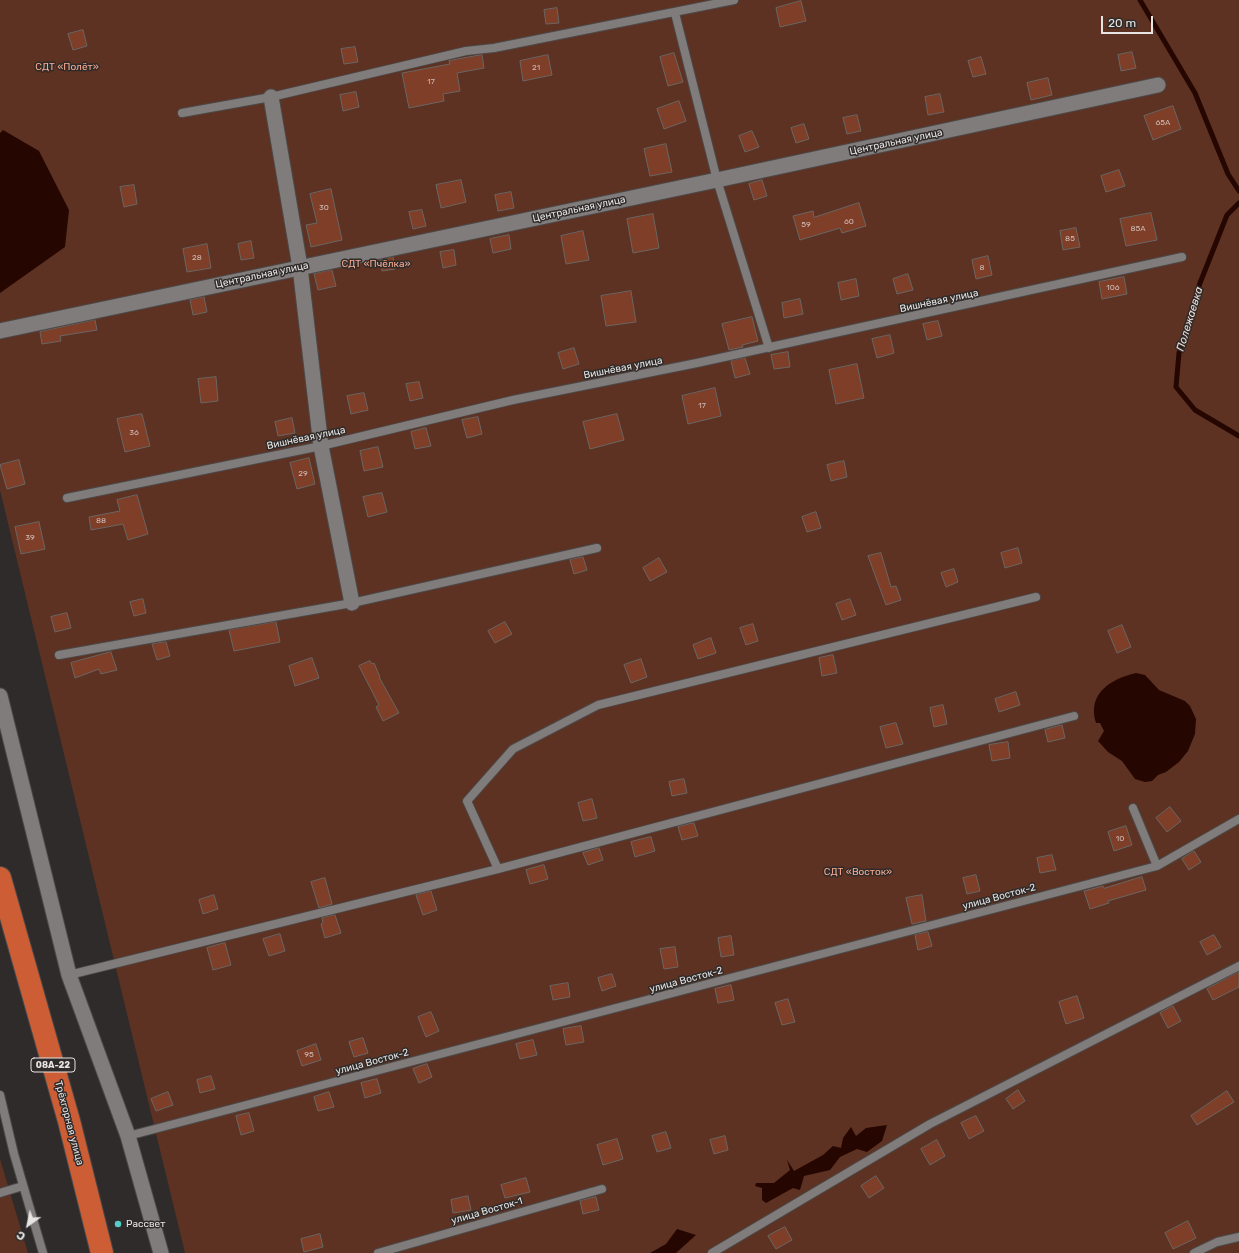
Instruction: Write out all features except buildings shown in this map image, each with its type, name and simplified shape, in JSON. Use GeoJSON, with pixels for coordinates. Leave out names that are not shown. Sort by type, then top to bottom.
{"type":"FeatureCollection","features":[{"type":"Feature","properties":{"kind":"highway","name":"Трёхгорная улица"},"geometry":{"type":"LineString","coordinates":[[0,878],[70,1121],[102,1253]]}},
{"type":"Feature","properties":{"kind":"street","name":"Центральная улица"},"geometry":{"type":"LineString","coordinates":[[0,331],[1158,86]]}},
{"type":"Feature","properties":{"kind":"street"},"geometry":{"type":"LineString","coordinates":[[271,97],[300,267],[321,446],[352,603]]}},
{"type":"Feature","properties":{"kind":"street"},"geometry":{"type":"LineString","coordinates":[[0,696],[69,975],[128,1136],[161,1253]]}},
{"type":"Feature","properties":{"kind":"lane"},"geometry":{"type":"LineString","coordinates":[[182,113],[271,97],[466,51],[494,48],[734,0]]}},
{"type":"Feature","properties":{"kind":"lane"},"geometry":{"type":"LineString","coordinates":[[675,13],[717,180],[769,348]]}},
{"type":"Feature","properties":{"kind":"lane","name":"Вишнёвая улица"},"geometry":{"type":"LineString","coordinates":[[67,498],[321,446],[513,400],[769,348],[1182,257]]}},
{"type":"Feature","properties":{"kind":"lane"},"geometry":{"type":"LineString","coordinates":[[59,655],[352,603],[597,548]]}},
{"type":"Feature","properties":{"kind":"lane"},"geometry":{"type":"LineString","coordinates":[[498,869],[467,801],[514,749],[598,705],[1036,597]]}},
{"type":"Feature","properties":{"kind":"lane"},"geometry":{"type":"LineString","coordinates":[[69,975],[498,869],[1074,716]]}},
{"type":"Feature","properties":{"kind":"lane"},"geometry":{"type":"LineString","coordinates":[[1133,808],[1157,866]]}},
{"type":"Feature","properties":{"kind":"lane","name":"улица Восток-2"},"geometry":{"type":"LineString","coordinates":[[128,1136],[1157,866],[1239,819]]}},
{"type":"Feature","properties":{"kind":"lane"},"geometry":{"type":"LineString","coordinates":[[712,1253],[930,1124],[1239,966]]}},
{"type":"Feature","properties":{"kind":"lane"},"geometry":{"type":"LineString","coordinates":[[0,1095],[23,1186],[43,1253]]}},
{"type":"Feature","properties":{"kind":"lane"},"geometry":{"type":"LineString","coordinates":[[0,1193],[23,1186]]}},
{"type":"Feature","properties":{"kind":"lane","name":"улица Восток-1"},"geometry":{"type":"LineString","coordinates":[[378,1253],[602,1189]]}},
{"type":"Feature","properties":{"kind":"lane"},"geometry":{"type":"LineString","coordinates":[[1194,1253],[1217,1242],[1239,1237]]}},
{"type":"Feature","properties":{"kind":"green space"},"geometry":{"type":"Polygon","coordinates":[[[0,0],[1239,0],[1239,1253],[185,1253],[0,490],[0,0]]]}},
{"type":"Feature","properties":{"kind":"green space"},"geometry":{"type":"Polygon","coordinates":[[[0,1159],[28,1253],[0,1253],[0,1159]]]}},
{"type":"Feature","properties":{"kind":"shaded area"},"geometry":{"type":"Polygon","coordinates":[[[3,130],[39,151],[69,210],[65,247],[0,293],[0,133],[3,130]]]}},
{"type":"Feature","properties":{"kind":"shaded area"},"geometry":{"type":"Polygon","coordinates":[[[1136,673],[1145,675],[1159,690],[1185,701],[1190,706],[1196,719],[1195,734],[1188,751],[1179,762],[1166,772],[1158,775],[1152,781],[1145,782],[1135,779],[1122,761],[1108,752],[1098,741],[1104,731],[1100,723],[1096,723],[1094,713],[1098,696],[1103,689],[1118,679],[1136,673]]]}},
{"type":"Feature","properties":{"kind":"shaded area"},"geometry":{"type":"Polygon","coordinates":[[[887,1125],[882,1141],[867,1152],[857,1149],[840,1157],[830,1170],[804,1176],[800,1190],[793,1188],[766,1203],[762,1200],[762,1188],[755,1186],[756,1183],[774,1183],[790,1170],[787,1160],[794,1171],[823,1155],[833,1146],[841,1148],[843,1138],[851,1127],[856,1136],[866,1128],[887,1125]]]}},
{"type":"Feature","properties":{"kind":"shaded area"},"geometry":{"type":"Polygon","coordinates":[[[677,1229],[696,1235],[676,1253],[650,1253],[666,1244],[677,1229]]]}},
{"type":"Feature","properties":{"kind":"waterway","name":"Полежаевка"},"geometry":{"type":"LineString","coordinates":[[1140,0],[1195,93],[1228,174],[1239,191]]}},
{"type":"Feature","properties":{"kind":"waterway","name":"Полежаевка"},"geometry":{"type":"LineString","coordinates":[[1239,203],[1227,215],[1200,283],[1179,353],[1176,387],[1195,410],[1239,436]]}},
{"type":"Feature","properties":{"kind":"place","name":"Рассвет"},"geometry":{"type":"Point","coordinates":[118,1224]}},
{"type":"Feature","properties":{"kind":"park label","name":"СДТ «Полёт»"},"geometry":{"type":"Point","coordinates":[67,67]}},
{"type":"Feature","properties":{"kind":"park label","name":"СДТ «Пчёлка»"},"geometry":{"type":"Point","coordinates":[376,264]}},
{"type":"Feature","properties":{"kind":"park label","name":"СДТ «Восток»"},"geometry":{"type":"Point","coordinates":[858,872]}}]}
